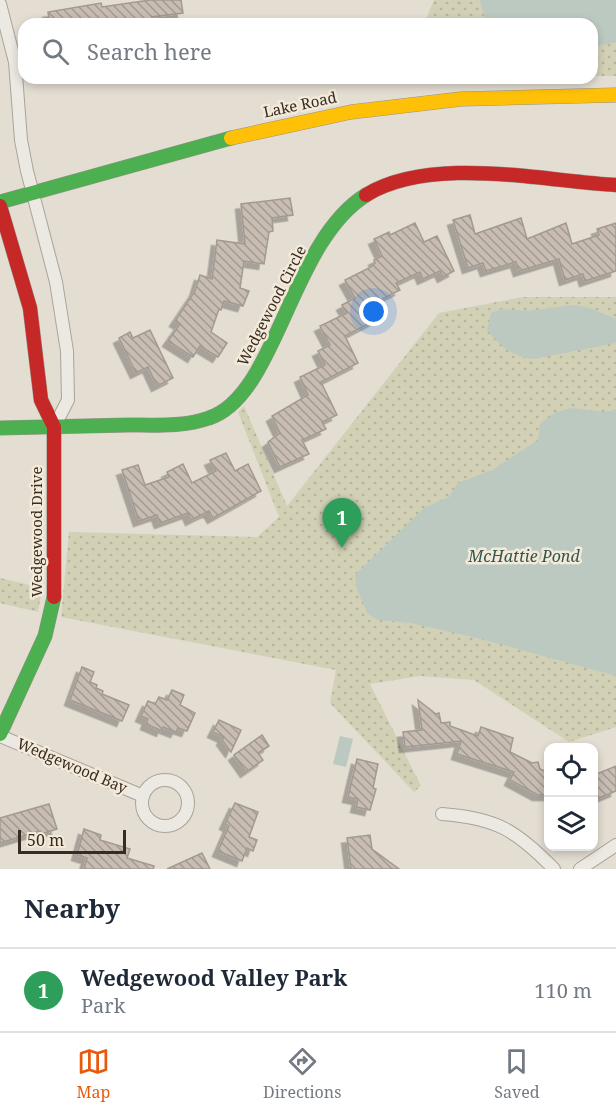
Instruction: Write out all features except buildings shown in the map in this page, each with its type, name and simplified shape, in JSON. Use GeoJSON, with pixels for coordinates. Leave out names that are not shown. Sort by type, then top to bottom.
{"type":"FeatureCollection","features":[{"type":"Feature","properties":{"kind":"street","name":"Wedgewood Drive"},"geometry":{"type":"LineString","coordinates":[[0,4],[15,62],[21,140],[56,282],[67,351],[69,400],[54,427]]}},
{"type":"Feature","properties":{"kind":"street","name":"Lake Road"},"geometry":{"type":"LineString","coordinates":[[0,204],[241,135],[351,111],[461,99],[616,95]]}},
{"type":"Feature","properties":{"kind":"street","name":"Wedgewood Circle"},"geometry":{"type":"LineString","coordinates":[[0,428],[178,424],[197,422],[225,411],[245,392],[256,376],[289,302],[333,225],[344,210],[372,191],[420,179],[475,174],[616,185]]}},
{"type":"Feature","properties":{"kind":"street","name":"Wedgewood Drive"},"geometry":{"type":"LineString","coordinates":[[0,204],[30,308],[38,354],[40,400],[54,427],[54,602],[33,667],[0,735]]}},
{"type":"Feature","properties":{"kind":"street","name":"Wedgewood Bay"},"geometry":{"type":"LineString","coordinates":[[0,735],[143,796]]}},
{"type":"Feature","properties":{"kind":"street"},"geometry":{"type":"LineString","coordinates":[[442,814],[476,817],[505,827],[554,869]]}},
{"type":"Feature","properties":{"kind":"street"},"geometry":{"type":"LineString","coordinates":[[580,869],[616,844]]}},
{"type":"Feature","properties":{"kind":"green space"},"geometry":{"type":"Polygon","coordinates":[[[434,0],[616,0],[616,76],[598,76],[598,18],[426,18],[434,0]]]}},
{"type":"Feature","properties":{"kind":"green space"},"geometry":{"type":"Polygon","coordinates":[[[523,297],[616,297],[616,727],[569,742],[474,680],[420,676],[370,684],[421,786],[414,792],[330,703],[336,670],[61,617],[69,532],[257,537],[279,517],[238,412],[244,406],[287,506],[439,313],[523,297]]]}},
{"type":"Feature","properties":{"kind":"green space"},"geometry":{"type":"Polygon","coordinates":[[[0,578],[42,588],[38,612],[0,603],[0,578]]]}},
{"type":"Feature","properties":{"kind":"water"},"geometry":{"type":"Polygon","coordinates":[[[480,0],[616,0],[616,42],[598,46],[598,18],[484,18],[480,0]]]}},
{"type":"Feature","properties":{"kind":"water"},"geometry":{"type":"Polygon","coordinates":[[[573,305],[590,308],[616,319],[616,343],[533,359],[519,356],[507,349],[487,330],[491,313],[501,309],[527,311],[573,305]]]}},
{"type":"Feature","properties":{"kind":"water","name":"McHattie Pond"},"geometry":{"type":"Polygon","coordinates":[[[572,408],[605,412],[616,410],[616,676],[485,640],[411,623],[378,620],[368,614],[357,590],[355,575],[424,508],[449,497],[458,483],[492,470],[538,440],[540,424],[556,412],[572,408]]]}},
{"type":"Feature","properties":{"kind":"water"},"geometry":{"type":"Polygon","coordinates":[[[340,736],[353,739],[346,767],[333,764],[340,736]]]}},
{"type":"Feature","properties":{"kind":"traffic: fast"},"geometry":{"type":"LineString","coordinates":[[0,202],[231,138]]}},
{"type":"Feature","properties":{"kind":"traffic: fast"},"geometry":{"type":"LineString","coordinates":[[0,428],[180,424],[209,418],[232,404],[252,380],[269,350],[319,247],[340,217],[366,195]]}},
{"type":"Feature","properties":{"kind":"traffic: fast"},"geometry":{"type":"LineString","coordinates":[[0,734],[45,636],[54,597]]}},
{"type":"Feature","properties":{"kind":"traffic: slow"},"geometry":{"type":"LineString","coordinates":[[231,138],[351,112],[461,99],[616,95]]}},
{"type":"Feature","properties":{"kind":"traffic: jam"},"geometry":{"type":"LineString","coordinates":[[366,195],[393,183],[422,176],[455,173],[522,176],[616,185]]}},
{"type":"Feature","properties":{"kind":"traffic: jam"},"geometry":{"type":"LineString","coordinates":[[0,206],[30,308],[41,400],[54,427],[54,597]]}},
{"type":"Feature","properties":{"kind":"place","name":"Wedgewood Valley Park"},"geometry":{"type":"Point","coordinates":[342,548]}}]}
